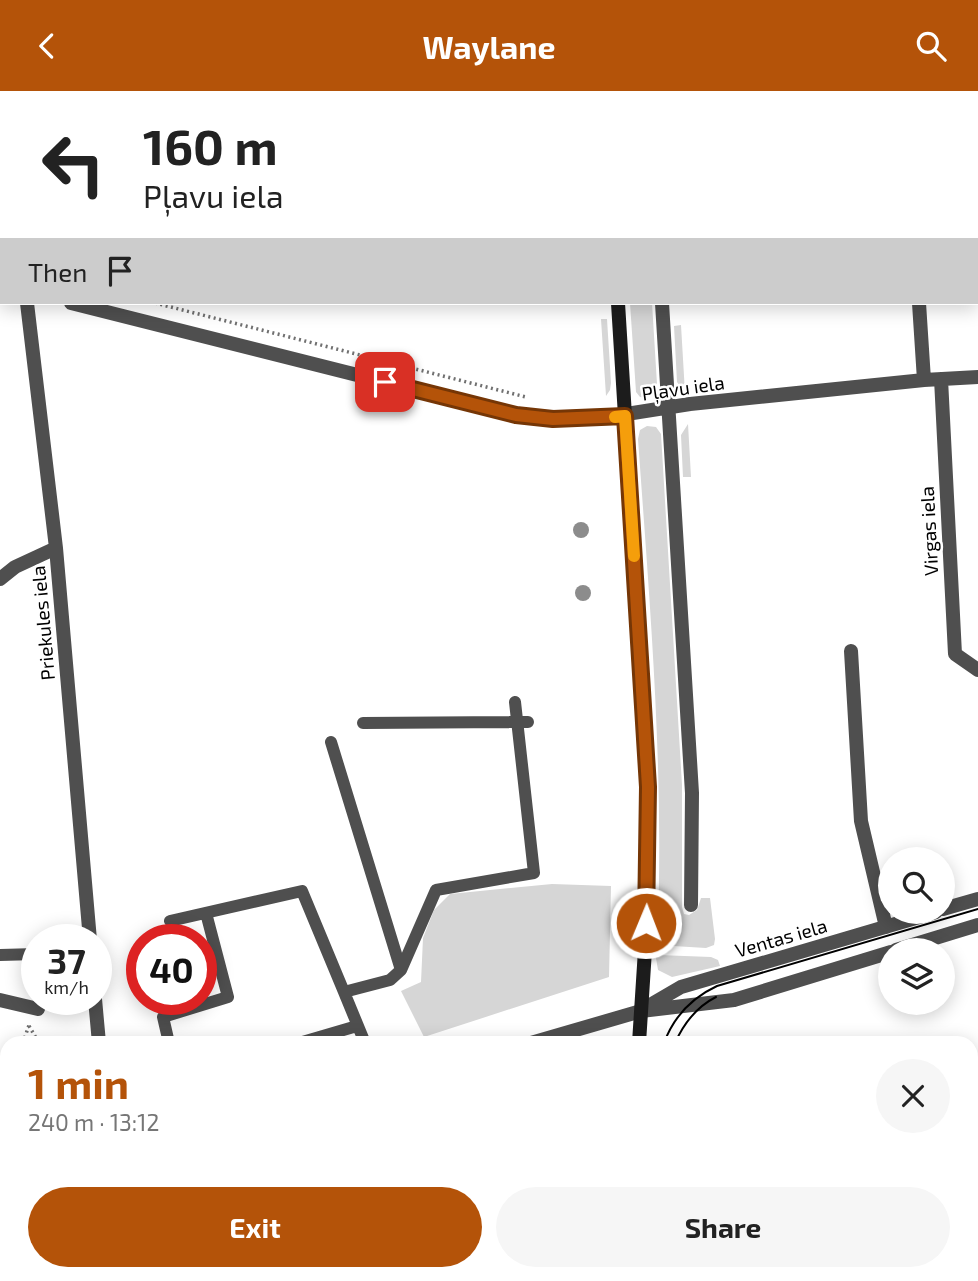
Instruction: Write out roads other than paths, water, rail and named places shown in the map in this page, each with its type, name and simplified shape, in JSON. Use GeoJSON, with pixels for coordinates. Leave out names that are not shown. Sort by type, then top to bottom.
{"type":"FeatureCollection","features":[{"type":"Feature","properties":{"kind":"street","name":"Priekules iela"},"geometry":{"type":"LineString","coordinates":[[27,305],[56,548],[89,924]]}},
{"type":"Feature","properties":{"kind":"street","name":"Pļavu iela"},"geometry":{"type":"LineString","coordinates":[[79,305],[516,415],[553,419],[625,416],[669,408],[924,380],[978,377]]}},
{"type":"Feature","properties":{"kind":"street"},"geometry":{"type":"LineString","coordinates":[[618,305],[648,787],[645,950],[639,1036]]}},
{"type":"Feature","properties":{"kind":"street"},"geometry":{"type":"LineString","coordinates":[[662,305],[692,793],[691,905]]}},
{"type":"Feature","properties":{"kind":"street"},"geometry":{"type":"LineString","coordinates":[[919,305],[924,380]]}},
{"type":"Feature","properties":{"kind":"street","name":"Virgas iela"},"geometry":{"type":"LineString","coordinates":[[941,379],[955,654],[978,670]]}},
{"type":"Feature","properties":{"kind":"street"},"geometry":{"type":"LineString","coordinates":[[0,579],[15,566],[56,548]]}},
{"type":"Feature","properties":{"kind":"street"},"geometry":{"type":"LineString","coordinates":[[851,650],[861,821],[887,927]]}},
{"type":"Feature","properties":{"kind":"street"},"geometry":{"type":"LineString","coordinates":[[955,906],[978,899]]}},
{"type":"Feature","properties":{"kind":"street","name":"Ventas iela"},"geometry":{"type":"LineString","coordinates":[[641,1011],[681,987],[897,924]]}},
{"type":"Feature","properties":{"kind":"street"},"geometry":{"type":"LineString","coordinates":[[938,938],[978,926]]}},
{"type":"Feature","properties":{"kind":"street","name":"Ventas iela"},"geometry":{"type":"LineString","coordinates":[[555,1036],[641,1011],[734,1000],[878,956]]}},
{"type":"Feature","properties":{"kind":"street"},"geometry":{"type":"LineString","coordinates":[[0,1000],[21,1005]]}},
{"type":"Feature","properties":{"kind":"street"},"geometry":{"type":"LineString","coordinates":[[96,1015],[98,1036]]}},
{"type":"Feature","properties":{"kind":"lane"},"geometry":{"type":"LineString","coordinates":[[344,992],[390,980],[401,971],[436,890],[534,873],[523,723],[515,702]]}},
{"type":"Feature","properties":{"kind":"lane"},"geometry":{"type":"LineString","coordinates":[[363,723],[523,723]]}},
{"type":"Feature","properties":{"kind":"lane"},"geometry":{"type":"LineString","coordinates":[[331,742],[401,971]]}},
{"type":"Feature","properties":{"kind":"lane"},"geometry":{"type":"LineString","coordinates":[[170,921],[302,891],[362,1036]]}},
{"type":"Feature","properties":{"kind":"lane"},"geometry":{"type":"LineString","coordinates":[[167,1036],[163,1017],[228,997],[206,913]]}},
{"type":"Feature","properties":{"kind":"lane"},"geometry":{"type":"LineString","coordinates":[[0,955],[21,954]]}},
{"type":"Feature","properties":{"kind":"lane"},"geometry":{"type":"LineString","coordinates":[[323,1036],[357,1026]]}},
{"type":"Feature","properties":{"kind":"tram line"},"geometry":{"type":"LineString","coordinates":[[667,1036],[684,1009],[717,986],[978,909]]}},
{"type":"Feature","properties":{"kind":"tram line"},"geometry":{"type":"LineString","coordinates":[[678,1036],[691,1016],[716,997]]}}]}
